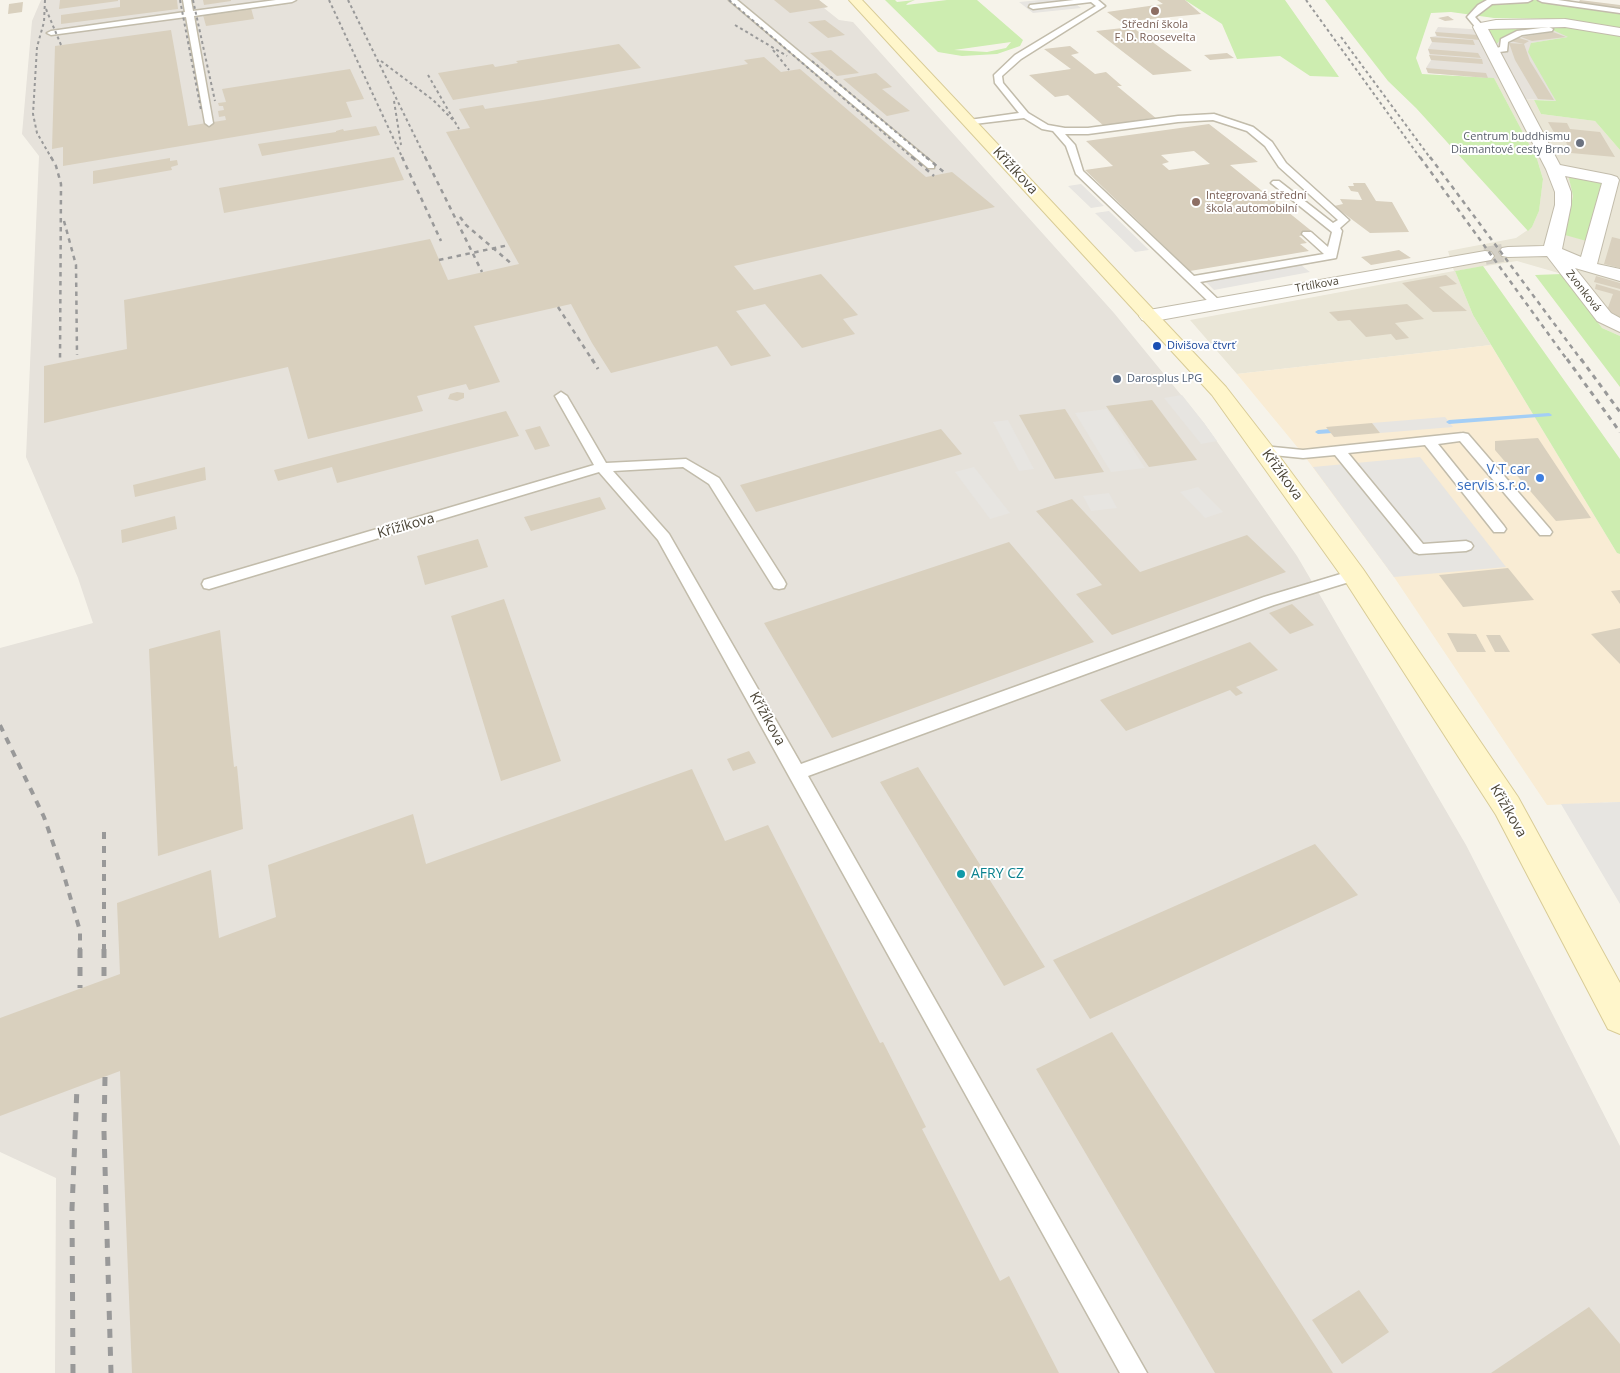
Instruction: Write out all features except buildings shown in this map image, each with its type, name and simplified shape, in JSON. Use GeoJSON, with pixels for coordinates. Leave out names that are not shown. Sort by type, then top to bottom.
{"type":"FeatureCollection","features":[{"type":"Feature","properties":{"kind":"street","name":"Křižíkova"},"geometry":{"type":"LineString","coordinates":[[855,0],[1219,392],[1264,450],[1354,575],[1506,806],[1620,1016]]}},
{"type":"Feature","properties":{"kind":"street"},"geometry":{"type":"LineString","coordinates":[[1552,251],[1563,192],[1554,169],[1480,27],[1496,24],[1565,22],[1620,32]]}},
{"type":"Feature","properties":{"kind":"street"},"geometry":{"type":"LineString","coordinates":[[1554,169],[1611,180],[1587,267]]}},
{"type":"Feature","properties":{"kind":"street"},"geometry":{"type":"LineString","coordinates":[[1508,252],[1552,251],[1587,267],[1620,275]]}},
{"type":"Feature","properties":{"kind":"street","name":"Zvonková"},"geometry":{"type":"LineString","coordinates":[[1552,251],[1615,322]]}},
{"type":"Feature","properties":{"kind":"street","name":"Trtílkova"},"geometry":{"type":"LineString","coordinates":[[1149,316],[1485,256]]}},
{"type":"Feature","properties":{"kind":"lane"},"geometry":{"type":"LineString","coordinates":[[187,0],[209,122]]}},
{"type":"Feature","properties":{"kind":"lane"},"geometry":{"type":"LineString","coordinates":[[51,33],[292,0]]}},
{"type":"Feature","properties":{"kind":"lane"},"geometry":{"type":"LineString","coordinates":[[733,0],[931,166]]}},
{"type":"Feature","properties":{"kind":"lane"},"geometry":{"type":"LineString","coordinates":[[1033,7],[1092,0],[1101,6],[1018,56],[998,75],[999,83],[1025,115],[1045,128],[1056,130],[1088,131],[1178,119],[1214,117],[1250,130],[1269,144],[1282,165],[1344,220],[1333,228]]}},
{"type":"Feature","properties":{"kind":"lane"},"geometry":{"type":"LineString","coordinates":[[1480,27],[1471,17],[1480,7],[1490,2],[1528,0]]}},
{"type":"Feature","properties":{"kind":"lane"},"geometry":{"type":"LineString","coordinates":[[1542,0],[1620,11]]}},
{"type":"Feature","properties":{"kind":"lane"},"geometry":{"type":"LineString","coordinates":[[1496,24],[1520,33]]}},
{"type":"Feature","properties":{"kind":"lane"},"geometry":{"type":"LineString","coordinates":[[1492,51],[1504,49],[1504,41],[1520,33],[1549,29]]}},
{"type":"Feature","properties":{"kind":"lane"},"geometry":{"type":"LineString","coordinates":[[969,123],[1025,115]]}},
{"type":"Feature","properties":{"kind":"lane"},"geometry":{"type":"LineString","coordinates":[[1056,130],[1070,145],[1080,172],[1216,303]]}},
{"type":"Feature","properties":{"kind":"lane"},"geometry":{"type":"LineString","coordinates":[[1276,182],[1337,231],[1332,256]]}},
{"type":"Feature","properties":{"kind":"lane"},"geometry":{"type":"LineString","coordinates":[[1307,234],[1332,256]]}},
{"type":"Feature","properties":{"kind":"lane"},"geometry":{"type":"LineString","coordinates":[[1192,280],[1332,256]]}},
{"type":"Feature","properties":{"kind":"lane","name":"Křížíkova"},"geometry":{"type":"LineString","coordinates":[[560,396],[602,467],[664,537],[798,773]]}},
{"type":"Feature","properties":{"kind":"lane"},"geometry":{"type":"LineString","coordinates":[[1264,450],[1303,454],[1464,437],[1545,532]]}},
{"type":"Feature","properties":{"kind":"lane"},"geometry":{"type":"LineString","coordinates":[[1429,441],[1499,529]]}},
{"type":"Feature","properties":{"kind":"lane"},"geometry":{"type":"LineString","coordinates":[[1338,450],[1419,549],[1466,546]]}},
{"type":"Feature","properties":{"kind":"lane","name":"Křížíkova"},"geometry":{"type":"LineString","coordinates":[[209,584],[602,467],[686,463],[714,481],[779,584]]}},
{"type":"Feature","properties":{"kind":"lane"},"geometry":{"type":"LineString","coordinates":[[1134,1373],[798,773],[1269,601],[1354,575]]}},
{"type":"Feature","properties":{"kind":"shaded area"},"geometry":{"type":"Polygon","coordinates":[[[41,0],[819,0],[828,7],[824,8],[839,20],[853,22],[1114,313],[1204,423],[1297,556],[1466,845],[1620,1146],[1620,1373],[55,1373],[56,1178],[0,1152],[0,648],[93,623],[78,578],[26,457],[39,156],[22,134],[32,21],[41,0]]]}},
{"type":"Feature","properties":{"kind":"shaded area"},"geometry":{"type":"Polygon","coordinates":[[[1071,0],[1081,8],[1033,13],[1019,2],[1071,0]]]}},
{"type":"Feature","properties":{"kind":"shaded area"},"geometry":{"type":"Polygon","coordinates":[[[1438,27],[1487,30],[1500,40],[1518,32],[1548,28],[1569,37],[1531,43],[1556,101],[1524,99],[1513,80],[1428,73],[1426,68],[1431,60],[1428,49],[1432,42],[1430,37],[1436,36],[1435,32],[1438,27]]]}},
{"type":"Feature","properties":{"kind":"shaded area"},"geometry":{"type":"Polygon","coordinates":[[[1494,78],[1514,80],[1524,99],[1534,100],[1541,114],[1595,121],[1620,150],[1620,336],[1602,328],[1562,274],[1517,261],[1455,271],[1473,315],[1491,345],[1237,374],[1190,320],[1454,271],[1448,251],[1516,238],[1532,227],[1539,211],[1543,179],[1537,159],[1494,78]]]}},
{"type":"Feature","properties":{"kind":"shaded area"},"geometry":{"type":"Polygon","coordinates":[[[1081,184],[1104,206],[1091,208],[1068,186],[1081,184]]]}},
{"type":"Feature","properties":{"kind":"shaded area"},"geometry":{"type":"Polygon","coordinates":[[[1109,211],[1149,250],[1135,252],[1095,213],[1109,211]]]}},
{"type":"Feature","properties":{"kind":"shaded area"},"geometry":{"type":"Polygon","coordinates":[[[1301,265],[1310,272],[1214,290],[1206,282],[1301,265]]]}},
{"type":"Feature","properties":{"kind":"shaded area"},"geometry":{"type":"Polygon","coordinates":[[[1491,345],[1617,553],[1620,554],[1620,802],[1547,805],[1394,577],[1303,454],[1237,374],[1491,345]]]}},
{"type":"Feature","properties":{"kind":"shaded area"},"geometry":{"type":"Polygon","coordinates":[[[1182,395],[1217,441],[1201,444],[1164,398],[1182,395]]]}},
{"type":"Feature","properties":{"kind":"shaded area"},"geometry":{"type":"Polygon","coordinates":[[[1107,409],[1145,468],[1111,472],[1075,413],[1107,409]]]}},
{"type":"Feature","properties":{"kind":"shaded area"},"geometry":{"type":"Polygon","coordinates":[[[1445,417],[1453,427],[1380,433],[1372,423],[1445,417]]]}},
{"type":"Feature","properties":{"kind":"shaded area"},"geometry":{"type":"Polygon","coordinates":[[[1008,420],[1034,469],[1019,471],[993,422],[1008,420]]]}},
{"type":"Feature","properties":{"kind":"shaded area"},"geometry":{"type":"Polygon","coordinates":[[[1420,457],[1506,567],[1394,577],[1313,467],[1420,457]]]}},
{"type":"Feature","properties":{"kind":"shaded area"},"geometry":{"type":"Polygon","coordinates":[[[974,467],[1010,513],[990,519],[955,472],[974,467]]]}},
{"type":"Feature","properties":{"kind":"shaded area"},"geometry":{"type":"Polygon","coordinates":[[[1198,487],[1223,512],[1205,518],[1180,492],[1198,487]]]}},
{"type":"Feature","properties":{"kind":"shaded area"},"geometry":{"type":"Polygon","coordinates":[[[1109,493],[1117,508],[1091,511],[1083,496],[1109,493]]]}},
{"type":"Feature","properties":{"kind":"shaded area"},"geometry":{"type":"Polygon","coordinates":[[[1620,802],[1620,904],[1561,804],[1620,802]]]}},
{"type":"Feature","properties":{"kind":"green space"},"geometry":{"type":"Polygon","coordinates":[[[885,0],[895,0],[897,2],[915,0],[906,5],[947,0],[977,0],[1023,40],[1020,46],[997,54],[962,56],[938,52],[885,0]],[[1011,42],[954,50],[987,52],[1006,48],[1011,42]]]}},
{"type":"Feature","properties":{"kind":"green space"},"geometry":{"type":"Polygon","coordinates":[[[1185,0],[1285,0],[1339,77],[1310,76],[1280,56],[1237,59],[1222,24],[1185,0]]]}},
{"type":"Feature","properties":{"kind":"green space"},"geometry":{"type":"Polygon","coordinates":[[[1325,0],[1569,0],[1579,6],[1620,13],[1620,28],[1565,19],[1494,18],[1451,12],[1431,13],[1416,58],[1422,74],[1494,78],[1537,159],[1543,179],[1539,211],[1532,227],[1528,231],[1416,108],[1388,81],[1325,0]]]}},
{"type":"Feature","properties":{"kind":"green space"},"geometry":{"type":"Polygon","coordinates":[[[1499,26],[1573,26],[1620,35],[1620,150],[1595,121],[1541,114],[1534,100],[1556,101],[1528,52],[1531,43],[1568,37],[1548,28],[1518,32],[1500,40],[1496,45],[1487,30],[1499,26]]]}},
{"type":"Feature","properties":{"kind":"green space"},"geometry":{"type":"Polygon","coordinates":[[[1571,176],[1606,184],[1590,242],[1565,235],[1573,196],[1569,178],[1571,176]]]}},
{"type":"Feature","properties":{"kind":"green space"},"geometry":{"type":"Polygon","coordinates":[[[1483,266],[1620,459],[1620,554],[1617,553],[1473,315],[1455,271],[1483,266]]]}},
{"type":"Feature","properties":{"kind":"green space"},"geometry":{"type":"Polygon","coordinates":[[[1562,274],[1602,328],[1620,336],[1620,387],[1535,275],[1562,274]]]}},
{"type":"Feature","properties":{"kind":"waterway"},"geometry":{"type":"LineString","coordinates":[[1449,422],[1549,415]]}},
{"type":"Feature","properties":{"kind":"waterway"},"geometry":{"type":"LineString","coordinates":[[1318,432],[1330,431]]}},
{"type":"Feature","properties":{"kind":"tunnel"},"geometry":{"type":"LineString","coordinates":[[1485,256],[1508,252]]}},
{"type":"Feature","properties":{"kind":"railway"},"geometry":{"type":"LineString","coordinates":[[45,0],[44,22],[37,47],[33,114],[37,133],[52,159]]}},
{"type":"Feature","properties":{"kind":"railway"},"geometry":{"type":"LineString","coordinates":[[180,0],[201,110]]}},
{"type":"Feature","properties":{"kind":"railway"},"geometry":{"type":"LineString","coordinates":[[193,0],[215,101]]}},
{"type":"Feature","properties":{"kind":"railway"},"geometry":{"type":"LineString","coordinates":[[329,0],[403,159]]}},
{"type":"Feature","properties":{"kind":"railway"},"geometry":{"type":"LineString","coordinates":[[348,0],[426,159]]}},
{"type":"Feature","properties":{"kind":"railway"},"geometry":{"type":"LineString","coordinates":[[729,0],[914,159]]}},
{"type":"Feature","properties":{"kind":"railway"},"geometry":{"type":"LineString","coordinates":[[1306,0],[1421,159]]}},
{"type":"Feature","properties":{"kind":"railway"},"geometry":{"type":"LineString","coordinates":[[46,9],[61,45]]}},
{"type":"Feature","properties":{"kind":"railway"},"geometry":{"type":"LineString","coordinates":[[735,25],[787,56]]}},
{"type":"Feature","properties":{"kind":"railway"},"geometry":{"type":"LineString","coordinates":[[1341,37],[1431,159]]}},
{"type":"Feature","properties":{"kind":"railway"},"geometry":{"type":"LineString","coordinates":[[773,50],[789,70]]}},
{"type":"Feature","properties":{"kind":"railway"},"geometry":{"type":"LineString","coordinates":[[381,61],[433,100],[454,121]]}},
{"type":"Feature","properties":{"kind":"railway"},"geometry":{"type":"LineString","coordinates":[[812,61],[928,159]]}},
{"type":"Feature","properties":{"kind":"railway"},"geometry":{"type":"LineString","coordinates":[[428,75],[459,129]]}},
{"type":"Feature","properties":{"kind":"railway"},"geometry":{"type":"LineString","coordinates":[[394,101],[401,145]]}},
{"type":"Feature","properties":{"kind":"railway"},"geometry":{"type":"LineString","coordinates":[[51,157],[56,166],[61,184],[60,361]]}},
{"type":"Feature","properties":{"kind":"railway"},"geometry":{"type":"LineString","coordinates":[[402,157],[441,241]]}},
{"type":"Feature","properties":{"kind":"railway"},"geometry":{"type":"LineString","coordinates":[[425,157],[472,253]]}},
{"type":"Feature","properties":{"kind":"railway"},"geometry":{"type":"LineString","coordinates":[[912,157],[934,176]]}},
{"type":"Feature","properties":{"kind":"railway"},"geometry":{"type":"LineString","coordinates":[[926,157],[945,173]]}},
{"type":"Feature","properties":{"kind":"railway"},"geometry":{"type":"LineString","coordinates":[[1420,157],[1568,361]]}},
{"type":"Feature","properties":{"kind":"railway"},"geometry":{"type":"LineString","coordinates":[[1430,157],[1582,361]]}},
{"type":"Feature","properties":{"kind":"railway"},"geometry":{"type":"LineString","coordinates":[[460,217],[466,225],[493,248]]}},
{"type":"Feature","properties":{"kind":"railway"},"geometry":{"type":"LineString","coordinates":[[64,221],[76,265],[77,355]]}},
{"type":"Feature","properties":{"kind":"railway"},"geometry":{"type":"LineString","coordinates":[[493,248],[509,245]]}},
{"type":"Feature","properties":{"kind":"railway"},"geometry":{"type":"LineString","coordinates":[[472,253],[493,248]]}},
{"type":"Feature","properties":{"kind":"railway"},"geometry":{"type":"LineString","coordinates":[[493,248],[513,265]]}},
{"type":"Feature","properties":{"kind":"railway"},"geometry":{"type":"LineString","coordinates":[[439,260],[472,253]]}},
{"type":"Feature","properties":{"kind":"railway"},"geometry":{"type":"LineString","coordinates":[[472,253],[482,272]]}},
{"type":"Feature","properties":{"kind":"railway"},"geometry":{"type":"LineString","coordinates":[[558,307],[593,361]]}},
{"type":"Feature","properties":{"kind":"railway"},"geometry":{"type":"LineString","coordinates":[[592,359],[598,369]]}},
{"type":"Feature","properties":{"kind":"railway"},"geometry":{"type":"LineString","coordinates":[[1567,359],[1620,432]]}},
{"type":"Feature","properties":{"kind":"railway"},"geometry":{"type":"LineString","coordinates":[[1581,359],[1620,412]]}},
{"type":"Feature","properties":{"kind":"railway"},"geometry":{"type":"LineString","coordinates":[[0,725],[44,817],[63,872],[80,931],[80,988]]}},
{"type":"Feature","properties":{"kind":"railway"},"geometry":{"type":"LineString","coordinates":[[104,832],[104,980]]}},
{"type":"Feature","properties":{"kind":"railway"},"geometry":{"type":"LineString","coordinates":[[105,1077],[104,1132],[111,1373]]}},
{"type":"Feature","properties":{"kind":"railway"},"geometry":{"type":"LineString","coordinates":[[73,1373],[72,1209],[77,1087]]}},
{"type":"Feature","properties":{"kind":"place","name":"Střední škola F. D. Roosevelta"},"geometry":{"type":"Point","coordinates":[1155,11]}},
{"type":"Feature","properties":{"kind":"place","name":"Centrum buddhismu Diamantové cesty Brno"},"geometry":{"type":"Point","coordinates":[1580,143]}},
{"type":"Feature","properties":{"kind":"place","name":"Integrovaná střední škola automobilní"},"geometry":{"type":"Point","coordinates":[1196,202]}},
{"type":"Feature","properties":{"kind":"place","name":"Divišova čtvrť"},"geometry":{"type":"Point","coordinates":[1157,346]}},
{"type":"Feature","properties":{"kind":"place","name":"Darosplus LPG"},"geometry":{"type":"Point","coordinates":[1117,379]}},
{"type":"Feature","properties":{"kind":"place","name":"V.T.car servis s.r.o."},"geometry":{"type":"Point","coordinates":[1540,478]}},
{"type":"Feature","properties":{"kind":"place","name":"AFRY CZ"},"geometry":{"type":"Point","coordinates":[961,874]}}]}
